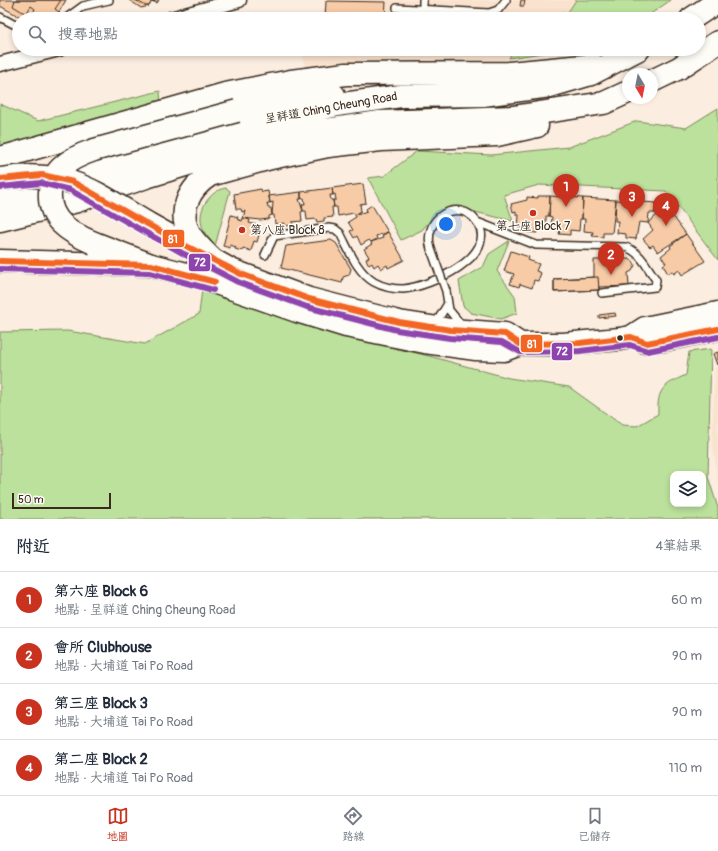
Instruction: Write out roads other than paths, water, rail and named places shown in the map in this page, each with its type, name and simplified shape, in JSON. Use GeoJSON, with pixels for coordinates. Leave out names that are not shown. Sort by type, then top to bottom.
{"type":"FeatureCollection","features":[{"type":"Feature","properties":{"kind":"main road"},"geometry":{"type":"LineString","coordinates":[[702,12],[718,1]]}},
{"type":"Feature","properties":{"kind":"main road"},"geometry":{"type":"LineString","coordinates":[[706,50],[718,42]]}},
{"type":"Feature","properties":{"kind":"main road","name":"呈祥道 Ching Cheung Road"},"geometry":{"type":"LineString","coordinates":[[0,198],[70,180],[241,125],[336,106],[401,96],[484,95],[530,90],[570,81],[591,74],[625,56]]}},
{"type":"Feature","properties":{"kind":"main road"},"geometry":{"type":"LineString","coordinates":[[658,78],[679,68],[697,56]]}},
{"type":"Feature","properties":{"kind":"main road"},"geometry":{"type":"LineString","coordinates":[[0,158],[225,94],[320,76],[373,73],[509,73],[608,64]]}},
{"type":"Feature","properties":{"kind":"main road","name":"呈祥道 Ching Cheung Road"},"geometry":{"type":"LineString","coordinates":[[0,220],[77,201],[146,177],[247,146],[313,132],[380,122],[500,118],[604,103],[622,95]]}},
{"type":"Feature","properties":{"kind":"main road"},"geometry":{"type":"LineString","coordinates":[[401,96],[302,96],[237,111],[94,150],[78,156],[65,164],[53,180],[50,193],[51,205],[57,218],[75,234],[151,265],[189,274],[284,291],[337,308],[426,326],[473,332],[505,334],[520,344]]}},
{"type":"Feature","properties":{"kind":"main road"},"geometry":{"type":"LineString","coordinates":[[604,103],[576,116],[497,135],[406,138],[348,144],[271,158],[210,175],[198,184],[190,193],[186,202],[185,223],[191,236],[212,259],[238,282],[321,319],[402,338],[451,346],[504,350],[520,344],[568,344],[631,337],[645,328],[718,313]]}},
{"type":"Feature","properties":{"kind":"main road"},"geometry":{"type":"LineString","coordinates":[[0,179],[42,175],[73,182],[212,259]]}},
{"type":"Feature","properties":{"kind":"main road"},"geometry":{"type":"LineString","coordinates":[[0,261],[151,265]]}},
{"type":"Feature","properties":{"kind":"main road"},"geometry":{"type":"LineString","coordinates":[[631,337],[647,343],[713,335]]}},
{"type":"Feature","properties":{"kind":"street"},"geometry":{"type":"LineString","coordinates":[[196,12],[239,0]]}},
{"type":"Feature","properties":{"kind":"street"},"geometry":{"type":"LineString","coordinates":[[0,64],[31,56]]}},
{"type":"Feature","properties":{"kind":"lane"},"geometry":{"type":"LineString","coordinates":[[75,12],[83,6],[109,0]]}},
{"type":"Feature","properties":{"kind":"lane"},"geometry":{"type":"LineString","coordinates":[[423,0],[423,10]]}},
{"type":"Feature","properties":{"kind":"lane"},"geometry":{"type":"LineString","coordinates":[[492,12],[498,10],[506,0]]}},
{"type":"Feature","properties":{"kind":"lane"},"geometry":{"type":"LineString","coordinates":[[397,8],[467,12]]}},
{"type":"Feature","properties":{"kind":"lane"},"geometry":{"type":"LineString","coordinates":[[0,17],[12,23]]}},
{"type":"Feature","properties":{"kind":"lane"},"geometry":{"type":"LineString","coordinates":[[473,332],[465,329],[459,324],[447,305],[446,291],[429,242],[429,236],[433,223],[438,218],[450,211],[458,211],[469,215],[477,222],[536,245],[624,247],[632,249],[638,253],[656,280],[655,287],[602,293]]}},
{"type":"Feature","properties":{"kind":"lane"},"geometry":{"type":"LineString","coordinates":[[265,255],[274,236],[329,228],[336,229],[340,233],[359,268],[366,276],[383,286],[404,289],[414,287],[447,274],[475,256],[482,239],[477,222]]}},
{"type":"Feature","properties":{"kind":"lane"},"geometry":{"type":"LineString","coordinates":[[426,326],[433,324],[439,318],[447,305]]}},
{"type":"Feature","properties":{"kind":"place","name":"第六座 Block 6"},"geometry":{"type":"Point","coordinates":[566,207]}},
{"type":"Feature","properties":{"kind":"place","name":"第七座 Block 7"},"geometry":{"type":"Point","coordinates":[533,213]}},
{"type":"Feature","properties":{"kind":"place","name":"第三座 Block 3"},"geometry":{"type":"Point","coordinates":[632,217]}},
{"type":"Feature","properties":{"kind":"place","name":"第二座 Block 2"},"geometry":{"type":"Point","coordinates":[666,226]}},
{"type":"Feature","properties":{"kind":"place","name":"第八座 Block 8"},"geometry":{"type":"Point","coordinates":[242,230]}},
{"type":"Feature","properties":{"kind":"place","name":"會所 Clubhouse"},"geometry":{"type":"Point","coordinates":[611,275]}}]}
